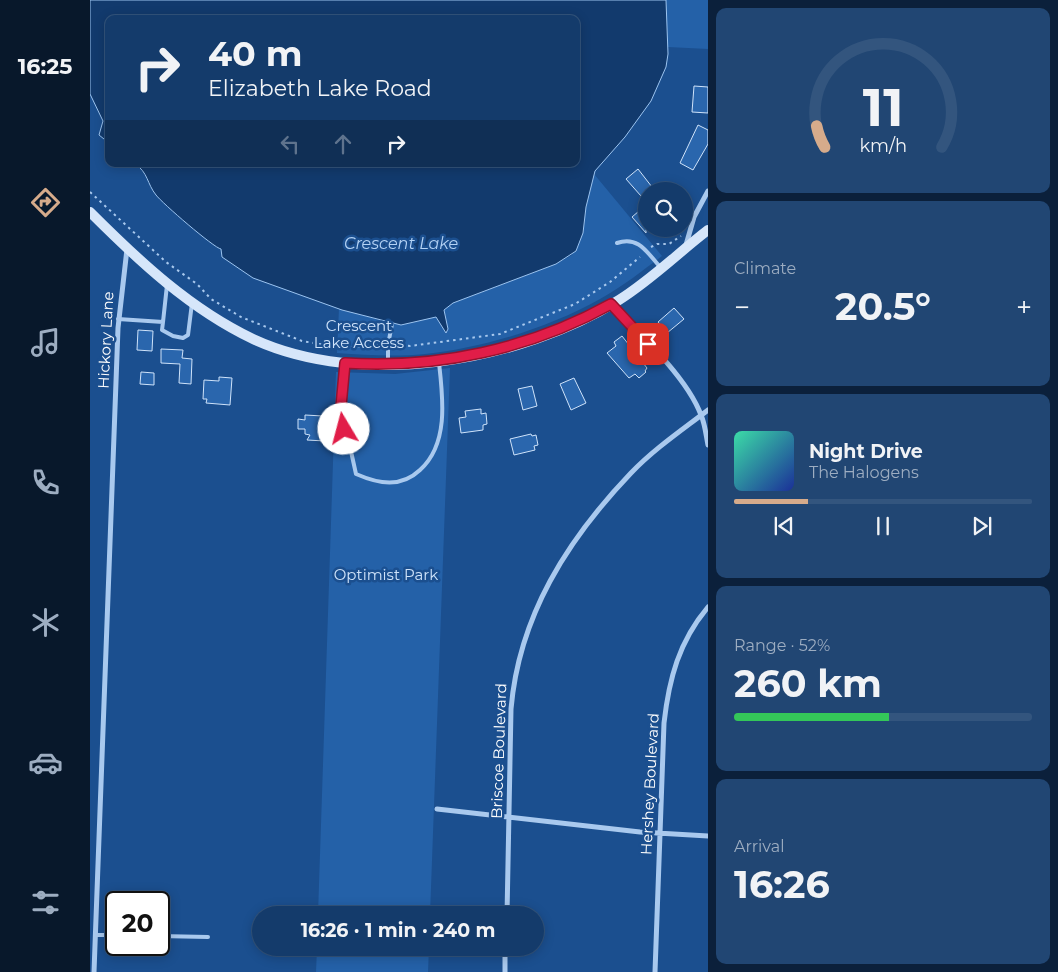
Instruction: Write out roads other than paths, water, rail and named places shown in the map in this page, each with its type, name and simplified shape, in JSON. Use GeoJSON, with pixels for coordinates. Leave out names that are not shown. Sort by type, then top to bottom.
{"type":"FeatureCollection","features":[{"type":"Feature","properties":{"kind":"street"},"geometry":{"type":"LineString","coordinates":[[685,248],[694,217],[708,191]]}},
{"type":"Feature","properties":{"kind":"street"},"geometry":{"type":"LineString","coordinates":[[90,212],[167,283],[228,326],[266,344],[302,356],[345,363],[388,364],[439,361],[485,352],[534,338],[574,323],[611,304],[661,268],[708,230]]}},
{"type":"Feature","properties":{"kind":"street","name":"Hickory Lane"},"geometry":{"type":"LineString","coordinates":[[93,971],[96,935],[118,319],[127,248]]}},
{"type":"Feature","properties":{"kind":"street"},"geometry":{"type":"LineString","coordinates":[[611,304],[661,357],[690,394],[702,415],[708,445]]}},
{"type":"Feature","properties":{"kind":"street","name":"Briscoe Boulevard"},"geometry":{"type":"LineString","coordinates":[[507,906],[511,709],[514,676],[534,612],[567,553],[609,498],[632,472],[708,410]]}},
{"type":"Feature","properties":{"kind":"street","name":"Hershey Boulevard"},"geometry":{"type":"LineString","coordinates":[[655,972],[664,723],[668,688],[680,648],[698,618],[708,607]]}},
{"type":"Feature","properties":{"kind":"street"},"geometry":{"type":"LineString","coordinates":[[437,809],[659,834],[708,836]]}},
{"type":"Feature","properties":{"kind":"street"},"geometry":{"type":"LineString","coordinates":[[505,972],[506,956]]}},
{"type":"Feature","properties":{"kind":"lane"},"geometry":{"type":"LineString","coordinates":[[617,243],[634,241],[661,268]]}},
{"type":"Feature","properties":{"kind":"lane"},"geometry":{"type":"LineString","coordinates":[[167,283],[162,330],[173,336],[183,338],[188,335],[192,302]]}},
{"type":"Feature","properties":{"kind":"lane"},"geometry":{"type":"LineString","coordinates":[[118,319],[163,322]]}},
{"type":"Feature","properties":{"kind":"lane"},"geometry":{"type":"LineString","coordinates":[[388,364],[388,345],[392,324]]}},
{"type":"Feature","properties":{"kind":"lane"},"geometry":{"type":"LineString","coordinates":[[345,363],[341,406],[356,474],[370,481],[392,484],[411,479],[429,462],[437,447],[442,419],[439,361]]}},
{"type":"Feature","properties":{"kind":"lane"},"geometry":{"type":"LineString","coordinates":[[96,935],[105,935]]}},
{"type":"Feature","properties":{"kind":"lane"},"geometry":{"type":"LineString","coordinates":[[170,936],[208,937]]}},
{"type":"Feature","properties":{"kind":"water","name":"Crescent Lake"},"geometry":{"type":"Polygon","coordinates":[[[90,0],[666,0],[668,54],[666,67],[651,101],[625,137],[595,171],[586,207],[583,233],[576,251],[556,264],[453,303],[444,310],[448,329],[446,333],[436,317],[401,325],[342,310],[253,278],[222,257],[221,249],[199,234],[160,200],[139,167],[580,167],[580,15],[105,15],[105,140],[99,135],[103,121],[90,94],[90,0]]]}},
{"type":"Feature","properties":{"kind":"park label","name":"Crescent Lake Access"},"geometry":{"type":"Point","coordinates":[359,334]}},
{"type":"Feature","properties":{"kind":"park label","name":"Optimist Park"},"geometry":{"type":"Point","coordinates":[386,575]}}]}
